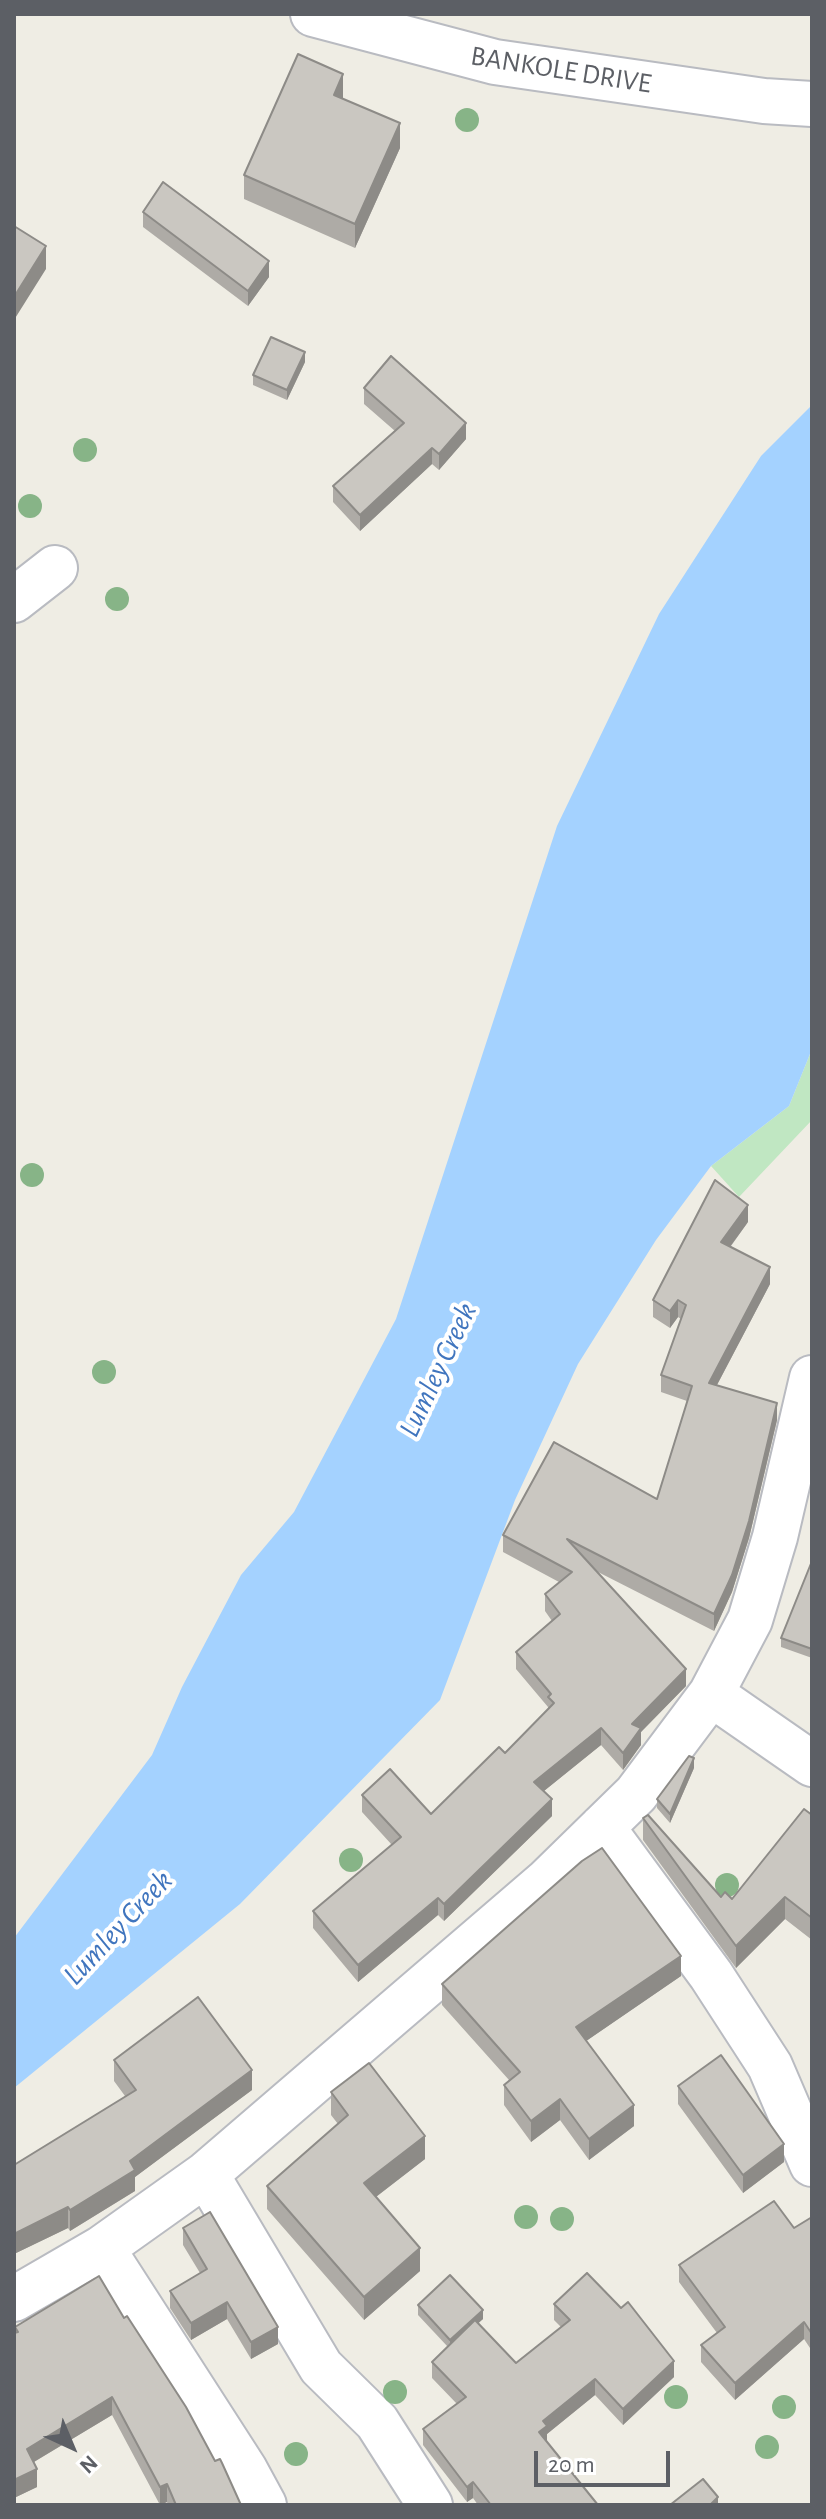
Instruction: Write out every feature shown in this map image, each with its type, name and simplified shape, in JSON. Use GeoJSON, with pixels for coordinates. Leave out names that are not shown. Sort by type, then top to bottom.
{"type":"FeatureCollection","features":[{"type":"Feature","properties":{"kind":"street","name":"BANKOLE DRIVE"},"geometry":{"type":"LineString","coordinates":[[313,14],[495,62],[764,101],[812,104]]}},
{"type":"Feature","properties":{"kind":"street"},"geometry":{"type":"LineString","coordinates":[[14,600],[55,568]]}},
{"type":"Feature","properties":{"kind":"street"},"geometry":{"type":"LineString","coordinates":[[14,2299],[102,2248],[206,2174],[547,1881],[636,1794],[711,1694],[750,1620],[775,1537],[812,1378]]}},
{"type":"Feature","properties":{"kind":"street"},"geometry":{"type":"LineString","coordinates":[[711,1694],[812,1764]]}},
{"type":"Feature","properties":{"kind":"street"},"geometry":{"type":"LineString","coordinates":[[602,1827],[711,1975],[770,2066],[812,2164]]}},
{"type":"Feature","properties":{"kind":"street"},"geometry":{"type":"LineString","coordinates":[[206,2174],[321,2367],[377,2422],[430,2505]]}},
{"type":"Feature","properties":{"kind":"street"},"geometry":{"type":"LineString","coordinates":[[102,2248],[245,2470],[264,2505]]}},
{"type":"Feature","properties":{"kind":"green space"},"geometry":{"type":"Polygon","coordinates":[[[812,1049],[812,1120],[739,1197],[711,1166],[789,1106],[812,1049]]]}},
{"type":"Feature","properties":{"kind":"water","name":"Lumley Creek"},"geometry":{"type":"Polygon","coordinates":[[[812,405],[812,1049],[789,1106],[711,1166],[656,1240],[578,1364],[515,1500],[440,1700],[240,1904],[14,2088],[14,1938],[152,1755],[182,1687],[241,1575],[294,1512],[396,1319],[557,826],[659,614],[761,456],[812,405]]]}},
{"type":"Feature","properties":{"kind":"building"},"geometry":{"type":"Polygon","coordinates":[[[298,54],[343,74],[334,95],[400,123],[355,224],[244,175],[298,54]]]}},
{"type":"Feature","properties":{"kind":"building"},"geometry":{"type":"Polygon","coordinates":[[[163,182],[269,261],[248,291],[143,212],[163,182]]]}},
{"type":"Feature","properties":{"kind":"building"},"geometry":{"type":"Polygon","coordinates":[[[14,226],[46,246],[14,297],[14,226]]]}},
{"type":"Feature","properties":{"kind":"building"},"geometry":{"type":"Polygon","coordinates":[[[271,337],[305,352],[287,390],[253,375],[271,337]]]}},
{"type":"Feature","properties":{"kind":"building"},"geometry":{"type":"Polygon","coordinates":[[[391,356],[466,423],[439,454],[432,448],[360,515],[333,486],[404,423],[364,388],[391,356]]]}},
{"type":"Feature","properties":{"kind":"building"},"geometry":{"type":"Polygon","coordinates":[[[715,1180],[748,1205],[721,1242],[770,1267],[709,1383],[777,1403],[749,1521],[732,1575],[714,1614],[567,1539],[686,1669],[632,1724],[641,1728],[623,1753],[601,1728],[534,1782],[552,1799],[444,1904],[438,1898],[358,1965],[313,1911],[401,1837],[362,1795],[390,1769],[431,1814],[499,1747],[505,1753],[554,1703],[548,1697],[551,1694],[516,1652],[560,1614],[545,1594],[572,1572],[503,1535],[554,1442],[657,1499],[692,1386],[661,1375],[686,1305],[678,1300],[670,1311],[653,1300],[715,1180]]]}},
{"type":"Feature","properties":{"kind":"building"},"geometry":{"type":"Polygon","coordinates":[[[812,1561],[812,1649],[781,1638],[812,1561]]]}},
{"type":"Feature","properties":{"kind":"building"},"geometry":{"type":"Polygon","coordinates":[[[689,1756],[694,1758],[670,1814],[657,1799],[689,1756]]]}},
{"type":"Feature","properties":{"kind":"building"},"geometry":{"type":"Polygon","coordinates":[[[804,1809],[812,1815],[812,1918],[785,1897],[736,1946],[643,1818],[648,1815],[721,1897],[725,1892],[732,1899],[804,1809]]]}},
{"type":"Feature","properties":{"kind":"building"},"geometry":{"type":"Polygon","coordinates":[[[602,1848],[681,1956],[576,2027],[634,2105],[589,2139],[560,2099],[531,2121],[504,2085],[520,2072],[442,1984],[582,1861],[602,1848]]]}},
{"type":"Feature","properties":{"kind":"building"},"geometry":{"type":"Polygon","coordinates":[[[198,1997],[252,2070],[130,2161],[135,2170],[70,2210],[68,2207],[14,2234],[14,2165],[136,2090],[114,2060],[198,1997]]]}},
{"type":"Feature","properties":{"kind":"building"},"geometry":{"type":"Polygon","coordinates":[[[721,2055],[784,2144],[743,2175],[678,2086],[721,2055]]]}},
{"type":"Feature","properties":{"kind":"building"},"geometry":{"type":"Polygon","coordinates":[[[369,2063],[425,2136],[364,2183],[420,2248],[364,2297],[267,2186],[348,2115],[331,2092],[369,2063]]]}},
{"type":"Feature","properties":{"kind":"building"},"geometry":{"type":"Polygon","coordinates":[[[774,2201],[794,2228],[812,2217],[812,2334],[804,2322],[735,2383],[701,2345],[725,2327],[679,2265],[774,2201]]]}},
{"type":"Feature","properties":{"kind":"building"},"geometry":{"type":"Polygon","coordinates":[[[210,2212],[278,2327],[251,2342],[227,2302],[191,2323],[170,2291],[207,2269],[183,2228],[210,2212]]]}},
{"type":"Feature","properties":{"kind":"building"},"geometry":{"type":"Polygon","coordinates":[[[587,2273],[621,2308],[628,2302],[674,2361],[623,2409],[595,2379],[543,2421],[547,2426],[539,2432],[598,2505],[491,2505],[473,2482],[467,2487],[423,2429],[466,2397],[432,2362],[475,2320],[516,2363],[570,2320],[554,2304],[587,2273]]]}},
{"type":"Feature","properties":{"kind":"building"},"geometry":{"type":"Polygon","coordinates":[[[450,2275],[483,2310],[450,2340],[418,2305],[450,2275]]]}},
{"type":"Feature","properties":{"kind":"building"},"geometry":{"type":"Polygon","coordinates":[[[99,2276],[124,2318],[127,2316],[186,2407],[215,2461],[220,2459],[241,2505],[176,2505],[167,2484],[160,2487],[112,2397],[27,2449],[37,2469],[14,2480],[14,2333],[18,2332],[15,2327],[99,2276]]]}},
{"type":"Feature","properties":{"kind":"building"},"geometry":{"type":"Polygon","coordinates":[[[703,2479],[718,2497],[710,2505],[670,2505],[703,2479]]]}}]}
